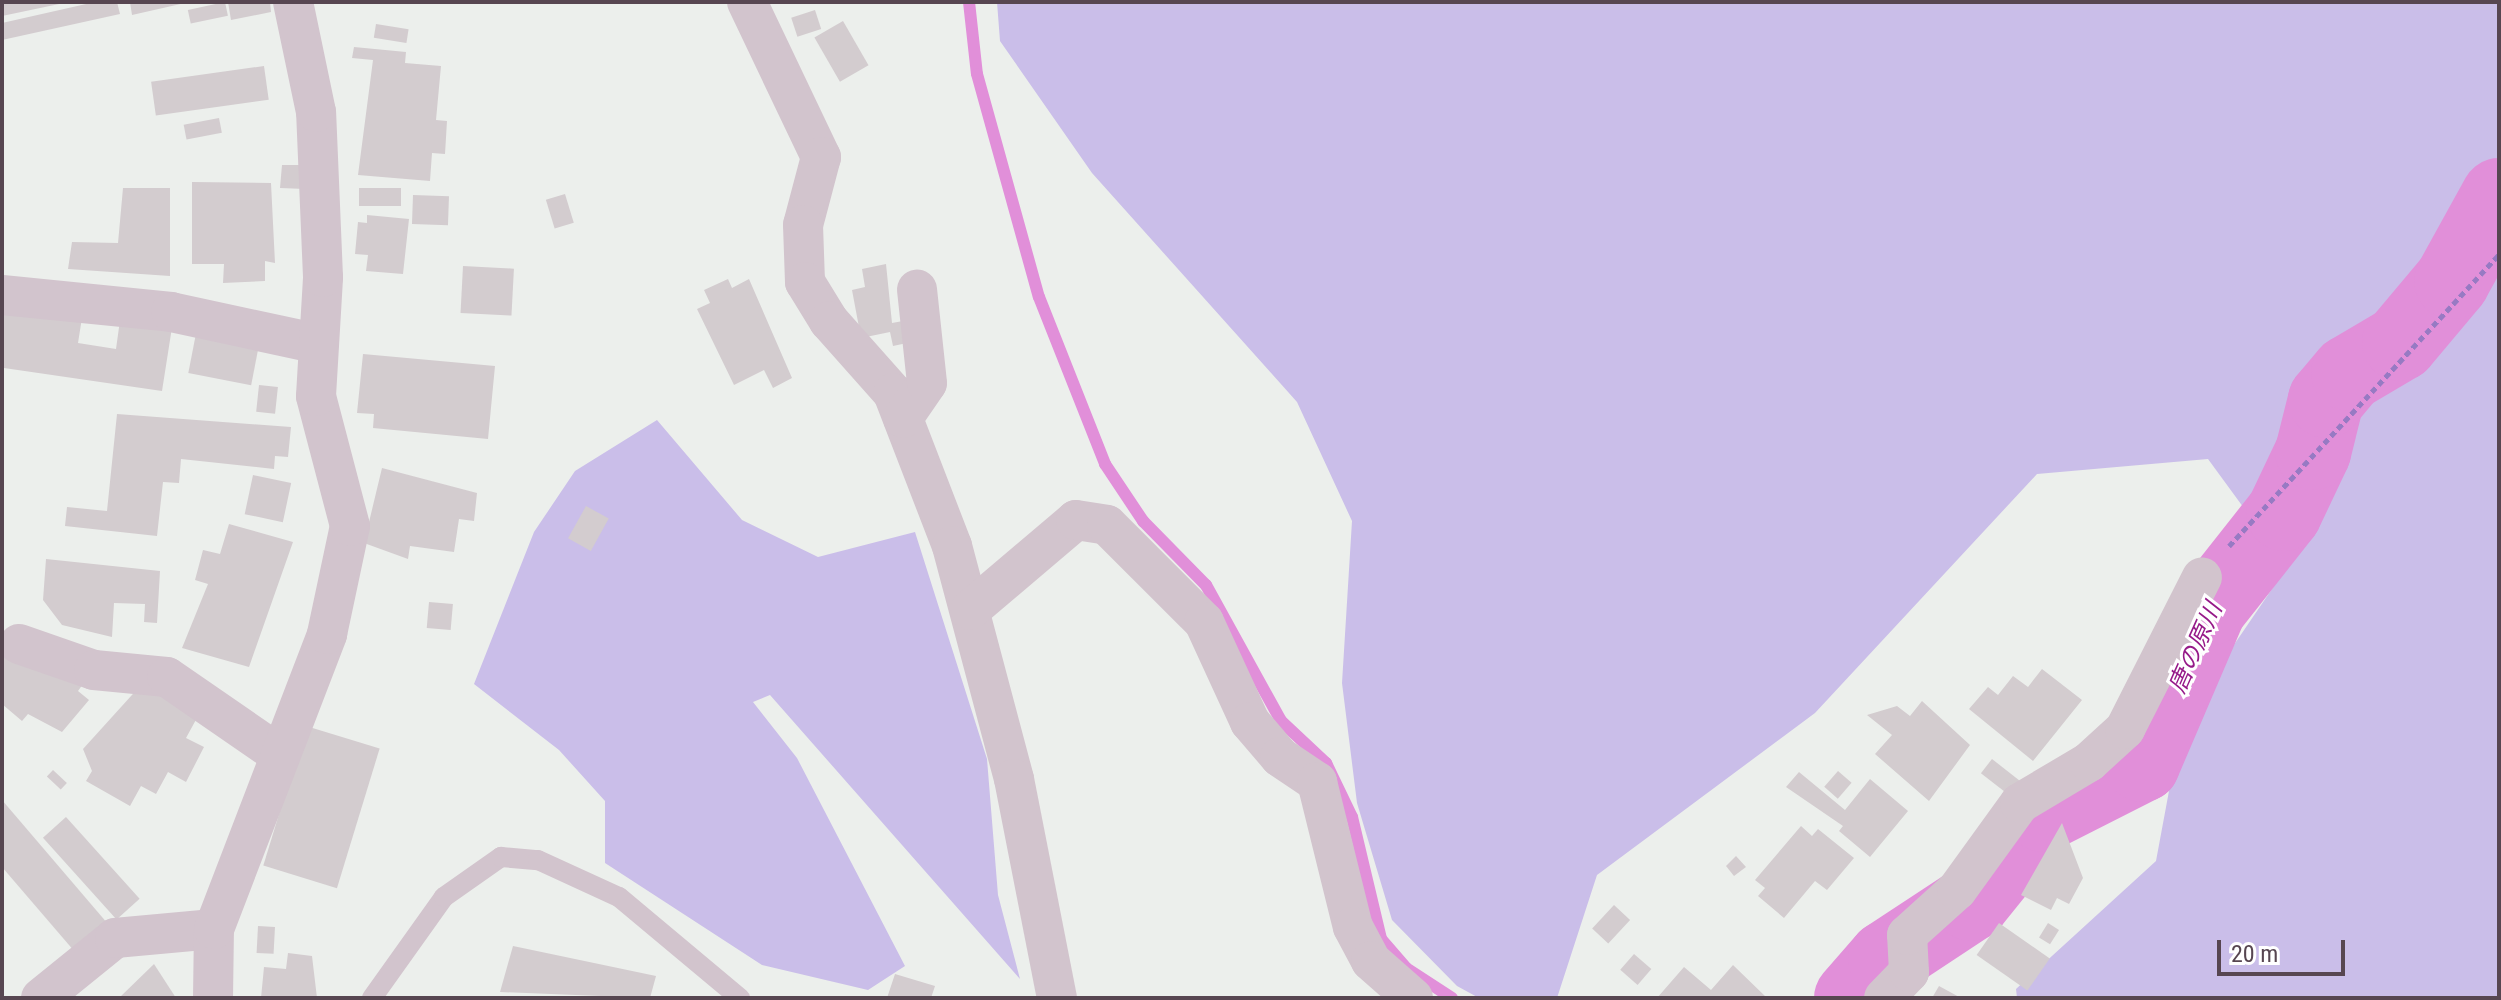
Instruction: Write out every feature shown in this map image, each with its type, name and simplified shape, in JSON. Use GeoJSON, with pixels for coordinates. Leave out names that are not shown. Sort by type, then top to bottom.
{"type":"FeatureCollection","features":[{"type":"Feature","properties":{"kind":"street"},"geometry":{"type":"LineString","coordinates":[[213,998],[214,929],[327,634],[350,526],[316,396],[319,344],[316,112],[293,2]]}},
{"type":"Feature","properties":{"kind":"street"},"geometry":{"type":"LineString","coordinates":[[747,2],[821,157],[803,225],[805,282],[829,321],[893,393],[970,610],[1014,779],[1057,998]]}},
{"type":"Feature","properties":{"kind":"street"},"geometry":{"type":"LineString","coordinates":[[903,418],[927,383],[917,290]]}},
{"type":"Feature","properties":{"kind":"street"},"geometry":{"type":"LineString","coordinates":[[2,295],[171,312],[319,344]]}},
{"type":"Feature","properties":{"kind":"street"},"geometry":{"type":"LineString","coordinates":[[970,610],[1076,520],[1107,525],[1204,622],[1250,722],[1280,757],[1317,782],[1353,927],[1371,961],[1413,998]]}},
{"type":"Feature","properties":{"kind":"street"},"geometry":{"type":"LineString","coordinates":[[1884,998],[1909,972],[1907,935],[1957,890],[2020,803],[2089,762],[2125,729],[2202,577]]}},
{"type":"Feature","properties":{"kind":"street"},"geometry":{"type":"LineString","coordinates":[[19,644],[94,670],[167,677],[280,755]]}},
{"type":"Feature","properties":{"kind":"street"},"geometry":{"type":"LineString","coordinates":[[41,998],[115,938],[214,929]]}},
{"type":"Feature","properties":{"kind":"lane"},"geometry":{"type":"LineString","coordinates":[[372,998],[444,897],[501,857],[538,860],[619,897],[740,998]]}},
{"type":"Feature","properties":{"kind":"path"},"geometry":{"type":"LineString","coordinates":[[2202,577],[2499,254]]}},
{"type":"Feature","properties":{"kind":"shaded area"},"geometry":{"type":"Polygon","coordinates":[[[997,2],[2499,2],[2499,998],[2017,998],[2016,989],[2156,861],[2182,721],[2287,567],[2208,459],[2037,474],[1815,713],[1597,875],[1557,998],[1479,998],[1457,986],[1392,920],[1357,803],[1342,683],[1352,521],[1297,402],[1092,173],[1000,41],[997,2]]]}},
{"type":"Feature","properties":{"kind":"shaded area"},"geometry":{"type":"Polygon","coordinates":[[[657,420],[742,520],[818,557],[915,532],[987,759],[998,895],[1020,979],[770,695],[753,702],[797,758],[905,966],[868,990],[762,965],[605,863],[605,801],[559,750],[474,684],[534,532],[575,471],[657,420]]]}},
{"type":"Feature","properties":{"kind":"building"},"geometry":{"type":"Polygon","coordinates":[[[2,2],[64,2],[64,3],[2,16],[2,2]]]}},
{"type":"Feature","properties":{"kind":"building"},"geometry":{"type":"Polygon","coordinates":[[[95,2],[117,2],[120,14],[2,40],[2,23],[95,2]]]}},
{"type":"Feature","properties":{"kind":"building"},"geometry":{"type":"Polygon","coordinates":[[[130,2],[185,2],[185,3],[132,15],[130,2]]]}},
{"type":"Feature","properties":{"kind":"building"},"geometry":{"type":"Polygon","coordinates":[[[225,2],[228,16],[191,24],[188,10],[225,2]]]}},
{"type":"Feature","properties":{"kind":"building"},"geometry":{"type":"Polygon","coordinates":[[[228,2],[270,2],[271,12],[231,20],[228,2]]]}},
{"type":"Feature","properties":{"kind":"building"},"geometry":{"type":"Polygon","coordinates":[[[815,10],[821,29],[797,37],[791,18],[815,10]]]}},
{"type":"Feature","properties":{"kind":"building"},"geometry":{"type":"Polygon","coordinates":[[[843,21],[868,65],[840,82],[814,38],[843,21]]]}},
{"type":"Feature","properties":{"kind":"building"},"geometry":{"type":"Polygon","coordinates":[[[376,24],[409,29],[406,43],[374,38],[376,24]]]}},
{"type":"Feature","properties":{"kind":"building"},"geometry":{"type":"Polygon","coordinates":[[[354,47],[406,52],[405,63],[441,66],[436,120],[447,121],[445,154],[432,153],[430,181],[358,175],[373,60],[352,58],[354,47]]]}},
{"type":"Feature","properties":{"kind":"building"},"geometry":{"type":"Polygon","coordinates":[[[264,66],[269,100],[156,116],[151,82],[264,66]]]}},
{"type":"Feature","properties":{"kind":"building"},"geometry":{"type":"Polygon","coordinates":[[[219,118],[222,133],[187,140],[184,125],[219,118]]]}},
{"type":"Feature","properties":{"kind":"building"},"geometry":{"type":"Polygon","coordinates":[[[282,165],[304,165],[305,189],[280,188],[282,165]]]}},
{"type":"Feature","properties":{"kind":"building"},"geometry":{"type":"Polygon","coordinates":[[[192,182],[271,183],[275,263],[265,261],[265,281],[223,283],[224,264],[192,264],[192,182]]]}},
{"type":"Feature","properties":{"kind":"building"},"geometry":{"type":"Polygon","coordinates":[[[123,188],[170,188],[170,276],[68,269],[72,242],[118,243],[123,188]]]}},
{"type":"Feature","properties":{"kind":"building"},"geometry":{"type":"Polygon","coordinates":[[[359,188],[401,188],[401,206],[359,206],[359,188]]]}},
{"type":"Feature","properties":{"kind":"building"},"geometry":{"type":"Polygon","coordinates":[[[565,194],[574,223],[555,229],[546,200],[565,194]]]}},
{"type":"Feature","properties":{"kind":"building"},"geometry":{"type":"Polygon","coordinates":[[[413,195],[449,196],[448,225],[412,224],[413,195]]]}},
{"type":"Feature","properties":{"kind":"building"},"geometry":{"type":"Polygon","coordinates":[[[367,215],[409,219],[403,274],[366,271],[368,255],[355,254],[358,222],[367,223],[367,215]]]}},
{"type":"Feature","properties":{"kind":"building"},"geometry":{"type":"Polygon","coordinates":[[[886,264],[892,323],[903,321],[907,343],[893,346],[890,332],[861,338],[852,290],[865,287],[862,269],[886,264]]]}},
{"type":"Feature","properties":{"kind":"building"},"geometry":{"type":"Polygon","coordinates":[[[463,266],[514,269],[511,316],[461,313],[463,266]]]}},
{"type":"Feature","properties":{"kind":"building"},"geometry":{"type":"Polygon","coordinates":[[[728,279],[732,288],[749,279],[792,378],[773,388],[764,370],[734,385],[697,309],[710,303],[704,290],[728,279]]]}},
{"type":"Feature","properties":{"kind":"building"},"geometry":{"type":"Polygon","coordinates":[[[2,301],[84,305],[78,343],[116,349],[121,313],[173,321],[162,391],[4,368],[2,301]]]}},
{"type":"Feature","properties":{"kind":"building"},"geometry":{"type":"Polygon","coordinates":[[[199,318],[262,330],[251,385],[188,373],[199,318]]]}},
{"type":"Feature","properties":{"kind":"building"},"geometry":{"type":"Polygon","coordinates":[[[363,354],[495,366],[488,439],[373,428],[374,414],[357,413],[363,354]]]}},
{"type":"Feature","properties":{"kind":"building"},"geometry":{"type":"Polygon","coordinates":[[[259,385],[278,387],[275,414],[256,412],[259,385]]]}},
{"type":"Feature","properties":{"kind":"building"},"geometry":{"type":"Polygon","coordinates":[[[117,414],[291,427],[288,457],[275,456],[274,469],[181,459],[179,483],[163,482],[157,536],[65,526],[67,507],[107,511],[117,414]]]}},
{"type":"Feature","properties":{"kind":"building"},"geometry":{"type":"Polygon","coordinates":[[[382,468],[477,493],[474,521],[459,519],[454,552],[410,546],[408,559],[364,543],[382,468]]]}},
{"type":"Feature","properties":{"kind":"building"},"geometry":{"type":"Polygon","coordinates":[[[253,475],[291,483],[283,522],[245,514],[253,475]]]}},
{"type":"Feature","properties":{"kind":"building"},"geometry":{"type":"Polygon","coordinates":[[[586,506],[609,519],[591,551],[568,538],[586,506]]]}},
{"type":"Feature","properties":{"kind":"building"},"geometry":{"type":"Polygon","coordinates":[[[229,524],[293,542],[249,667],[182,648],[208,584],[195,580],[203,550],[220,554],[229,524]]]}},
{"type":"Feature","properties":{"kind":"building"},"geometry":{"type":"Polygon","coordinates":[[[46,559],[160,571],[157,623],[144,622],[145,604],[114,603],[112,637],[62,625],[43,600],[46,559]]]}},
{"type":"Feature","properties":{"kind":"building"},"geometry":{"type":"Polygon","coordinates":[[[429,602],[453,604],[451,630],[427,628],[429,602]]]}},
{"type":"Feature","properties":{"kind":"building"},"geometry":{"type":"Polygon","coordinates":[[[2,630],[83,684],[78,691],[89,700],[62,732],[28,714],[22,721],[2,704],[2,630]]]}},
{"type":"Feature","properties":{"kind":"building"},"geometry":{"type":"Polygon","coordinates":[[[2042,669],[2082,700],[2033,761],[1969,709],[1988,687],[1998,695],[2013,676],[2028,687],[2042,669]]]}},
{"type":"Feature","properties":{"kind":"building"},"geometry":{"type":"Polygon","coordinates":[[[141,685],[198,716],[186,738],[204,747],[186,782],[168,772],[156,794],[141,786],[130,806],[86,781],[92,771],[83,749],[141,685]]]}},
{"type":"Feature","properties":{"kind":"building"},"geometry":{"type":"Polygon","coordinates":[[[1922,701],[1970,745],[1929,801],[1875,754],[1892,735],[1867,715],[1897,706],[1910,716],[1922,701]]]}},
{"type":"Feature","properties":{"kind":"building"},"geometry":{"type":"Polygon","coordinates":[[[306,726],[380,749],[337,888],[263,866],[306,726]]]}},
{"type":"Feature","properties":{"kind":"building"},"geometry":{"type":"Polygon","coordinates":[[[1992,759],[2020,781],[2009,795],[1981,773],[1992,759]]]}},
{"type":"Feature","properties":{"kind":"building"},"geometry":{"type":"Polygon","coordinates":[[[53,770],[67,783],[61,790],[47,777],[53,770]]]}},
{"type":"Feature","properties":{"kind":"building"},"geometry":{"type":"Polygon","coordinates":[[[1838,771],[1852,783],[1838,799],[1824,787],[1838,771]]]}},
{"type":"Feature","properties":{"kind":"building"},"geometry":{"type":"Polygon","coordinates":[[[1799,772],[1845,810],[1870,779],[1908,811],[1870,857],[1839,831],[1843,826],[1786,787],[1799,772]]]}},
{"type":"Feature","properties":{"kind":"building"},"geometry":{"type":"Polygon","coordinates":[[[2,800],[108,924],[75,952],[2,867],[2,800]]]}},
{"type":"Feature","properties":{"kind":"building"},"geometry":{"type":"Polygon","coordinates":[[[66,817],[140,899],[117,919],[43,838],[66,817]]]}},
{"type":"Feature","properties":{"kind":"building"},"geometry":{"type":"Polygon","coordinates":[[[2062,823],[2083,878],[2069,904],[2057,898],[2051,910],[2021,895],[2062,823]]]}},
{"type":"Feature","properties":{"kind":"building"},"geometry":{"type":"Polygon","coordinates":[[[1801,826],[1812,836],[1818,829],[1854,858],[1827,890],[1815,881],[1784,918],[1758,896],[1765,888],[1755,880],[1801,826]]]}},
{"type":"Feature","properties":{"kind":"building"},"geometry":{"type":"Polygon","coordinates":[[[1736,856],[1746,867],[1734,876],[1726,866],[1736,856]]]}},
{"type":"Feature","properties":{"kind":"building"},"geometry":{"type":"Polygon","coordinates":[[[1614,905],[1630,920],[1608,943],[1592,928],[1614,905]]]}},
{"type":"Feature","properties":{"kind":"building"},"geometry":{"type":"Polygon","coordinates":[[[1999,923],[2050,959],[2027,991],[1977,955],[1999,923]]]}},
{"type":"Feature","properties":{"kind":"building"},"geometry":{"type":"Polygon","coordinates":[[[2048,923],[2059,930],[2050,944],[2039,937],[2048,923]]]}},
{"type":"Feature","properties":{"kind":"building"},"geometry":{"type":"Polygon","coordinates":[[[258,926],[275,927],[274,954],[257,953],[258,926]]]}},
{"type":"Feature","properties":{"kind":"building"},"geometry":{"type":"Polygon","coordinates":[[[513,946],[656,976],[650,998],[500,992],[513,946]]]}},
{"type":"Feature","properties":{"kind":"building"},"geometry":{"type":"Polygon","coordinates":[[[288,953],[312,956],[317,998],[261,998],[264,967],[286,969],[288,953]]]}},
{"type":"Feature","properties":{"kind":"building"},"geometry":{"type":"Polygon","coordinates":[[[1634,954],[1651,969],[1638,985],[1620,970],[1634,954]]]}},
{"type":"Feature","properties":{"kind":"building"},"geometry":{"type":"Polygon","coordinates":[[[154,964],[176,998],[119,998],[154,964]]]}},
{"type":"Feature","properties":{"kind":"building"},"geometry":{"type":"Polygon","coordinates":[[[1733,965],[1767,998],[1657,998],[1684,967],[1711,990],[1733,965]]]}},
{"type":"Feature","properties":{"kind":"building"},"geometry":{"type":"Polygon","coordinates":[[[895,974],[935,986],[931,998],[887,998],[895,974]]]}},
{"type":"Feature","properties":{"kind":"building"},"geometry":{"type":"Polygon","coordinates":[[[1939,986],[1961,998],[1932,998],[1939,986]]]}},
{"type":"Feature","properties":{"kind":"waterway"},"geometry":{"type":"LineString","coordinates":[[969,2],[977,74],[1039,297],[1105,464],[1143,521],[1206,585],[1281,721],[1326,763],[1352,817],[1381,939],[1406,968],[1452,998]]}},
{"type":"Feature","properties":{"kind":"waterway","name":"唐の原川"},"geometry":{"type":"LineString","coordinates":[[1852,998],[1886,959],[1971,903],[2043,814],[2142,764],[2209,608],[2284,513],[2313,452],[2326,400],[2349,373],[2400,343],[2452,281],[2499,196]]}}]}
